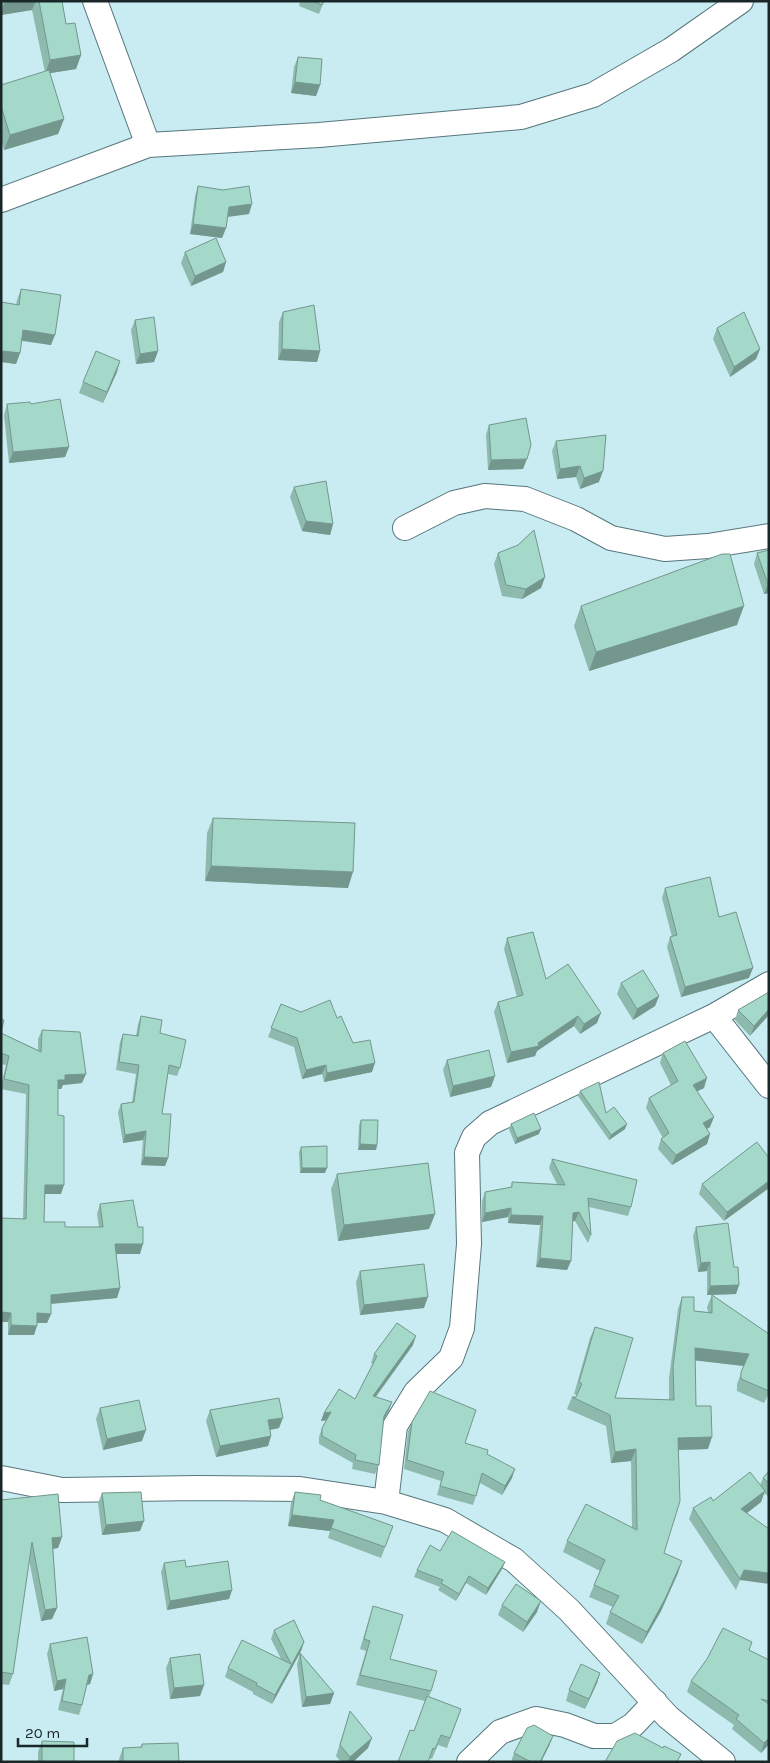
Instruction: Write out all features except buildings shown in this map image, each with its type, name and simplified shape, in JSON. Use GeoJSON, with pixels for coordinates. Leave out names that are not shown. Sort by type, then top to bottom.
{"type":"FeatureCollection","features":[{"type":"Feature","properties":{"kind":"street"},"geometry":{"type":"LineString","coordinates":[[95,1],[148,145]]}},
{"type":"Feature","properties":{"kind":"street"},"geometry":{"type":"LineString","coordinates":[[1,200],[148,145],[319,135],[522,117],[593,95],[671,50],[741,1]]}},
{"type":"Feature","properties":{"kind":"street"},"geometry":{"type":"LineString","coordinates":[[405,528],[454,503],[485,496],[525,499],[576,519],[611,538],[665,549],[708,546],[769,536]]}},
{"type":"Feature","properties":{"kind":"street"},"geometry":{"type":"LineString","coordinates":[[386,1502],[395,1426],[416,1392],[450,1358],[462,1328],[468,1244],[468,1153],[474,1137],[490,1123],[714,1016],[769,984]]}},
{"type":"Feature","properties":{"kind":"street"},"geometry":{"type":"LineString","coordinates":[[714,1016],[769,1086]]}},
{"type":"Feature","properties":{"kind":"street"},"geometry":{"type":"LineString","coordinates":[[1,1478],[62,1490],[198,1488],[300,1490],[386,1502],[445,1520],[514,1560],[569,1610],[668,1717],[723,1762]]}},
{"type":"Feature","properties":{"kind":"street"},"geometry":{"type":"LineString","coordinates":[[469,1762],[500,1732],[536,1719],[565,1725],[594,1736],[615,1736],[633,1725],[655,1702]]}}]}
